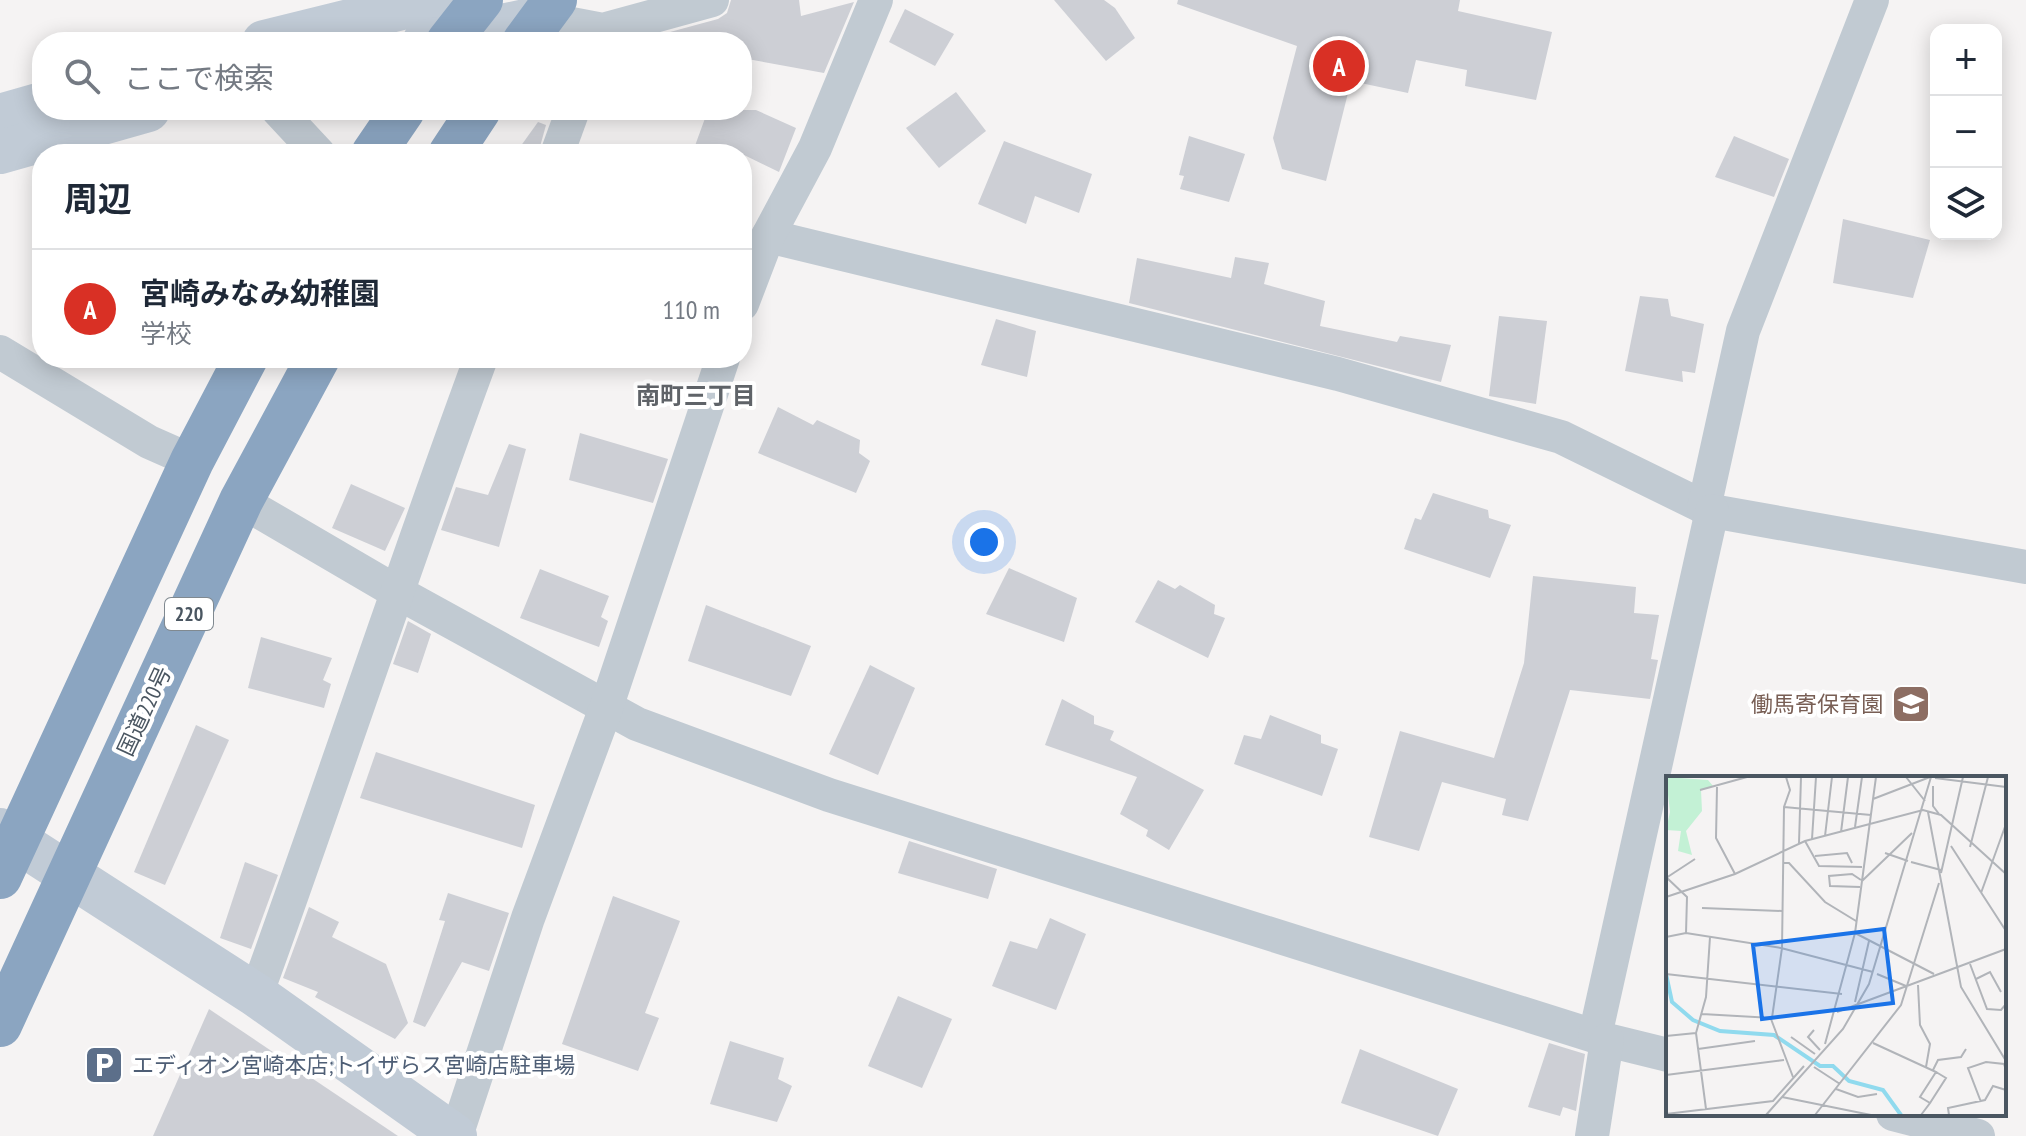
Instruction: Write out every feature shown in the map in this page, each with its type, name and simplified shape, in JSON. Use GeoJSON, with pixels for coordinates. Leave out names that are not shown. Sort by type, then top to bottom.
{"type":"FeatureCollection","features":[{"type":"Feature","properties":{"kind":"highway"},"geometry":{"type":"LineString","coordinates":[[440,30],[481,0]]}},
{"type":"Feature","properties":{"kind":"highway"},"geometry":{"type":"LineString","coordinates":[[380,144],[396,120]]}},
{"type":"Feature","properties":{"kind":"highway"},"geometry":{"type":"LineString","coordinates":[[457,144],[472,120]]}},
{"type":"Feature","properties":{"kind":"highway"},"geometry":{"type":"LineString","coordinates":[[5,849],[192,461],[241,368]]}},
{"type":"Feature","properties":{"kind":"highway","name":"国道220号"},"geometry":{"type":"LineString","coordinates":[[0,1025],[241,501],[313,368]]}},
{"type":"Feature","properties":{"kind":"street"},"geometry":{"type":"LineString","coordinates":[[612,32],[712,0]]}},
{"type":"Feature","properties":{"kind":"street"},"geometry":{"type":"LineString","coordinates":[[752,278],[768,236],[815,148],[876,0]]}},
{"type":"Feature","properties":{"kind":"street"},"geometry":{"type":"LineString","coordinates":[[1592,1136],[1601,1038],[1743,331],[1872,0]]}},
{"type":"Feature","properties":{"kind":"street"},"geometry":{"type":"LineString","coordinates":[[411,32],[532,15],[587,32]]}},
{"type":"Feature","properties":{"kind":"street"},"geometry":{"type":"LineString","coordinates":[[0,116],[32,107]]}},
{"type":"Feature","properties":{"kind":"street"},"geometry":{"type":"LineString","coordinates":[[0,152],[113,120]]}},
{"type":"Feature","properties":{"kind":"street"},"geometry":{"type":"LineString","coordinates":[[287,120],[310,144]]}},
{"type":"Feature","properties":{"kind":"street"},"geometry":{"type":"LineString","coordinates":[[561,144],[569,120]]}},
{"type":"Feature","properties":{"kind":"street"},"geometry":{"type":"LineString","coordinates":[[768,236],[1338,374],[1561,437],[1708,510],[2026,567]]}},
{"type":"Feature","properties":{"kind":"street"},"geometry":{"type":"LineString","coordinates":[[0,352],[149,442],[192,461]]}},
{"type":"Feature","properties":{"kind":"street"},"geometry":{"type":"LineString","coordinates":[[256,995],[341,763],[395,591],[477,368]]}},
{"type":"Feature","properties":{"kind":"street"},"geometry":{"type":"LineString","coordinates":[[5,849],[69,874],[256,995],[455,1136],[528,918],[606,708],[720,368]]}},
{"type":"Feature","properties":{"kind":"street"},"geometry":{"type":"LineString","coordinates":[[241,501],[395,591],[637,724],[829,795],[1601,1038],[1666,1054]]}},
{"type":"Feature","properties":{"kind":"street"},"geometry":{"type":"LineString","coordinates":[[1901,1116],[1978,1136]]}},
{"type":"Feature","properties":{"kind":"building"},"geometry":{"type":"Polygon","coordinates":[[[731,0],[799,0],[801,16],[854,2],[824,73],[752,60],[752,32],[670,32],[718,19],[727,13],[731,0]]]}},
{"type":"Feature","properties":{"kind":"building"},"geometry":{"type":"Polygon","coordinates":[[[1054,0],[1104,0],[1115,8],[1135,38],[1106,61],[1054,0]]]}},
{"type":"Feature","properties":{"kind":"building"},"geometry":{"type":"Polygon","coordinates":[[[1178,0],[1460,0],[1458,11],[1552,32],[1536,100],[1465,86],[1467,70],[1416,60],[1408,93],[1351,81],[1326,181],[1282,169],[1273,138],[1297,46],[1177,4],[1178,0]]]}},
{"type":"Feature","properties":{"kind":"building"},"geometry":{"type":"Polygon","coordinates":[[[905,9],[954,34],[935,66],[889,42],[905,9]]]}},
{"type":"Feature","properties":{"kind":"building"},"geometry":{"type":"Polygon","coordinates":[[[956,92],[986,131],[939,168],[906,128],[956,92]]]}},
{"type":"Feature","properties":{"kind":"building"},"geometry":{"type":"Polygon","coordinates":[[[752,110],[796,128],[779,172],[752,159],[752,144],[696,144],[704,120],[752,120],[752,110]]]}},
{"type":"Feature","properties":{"kind":"building"},"geometry":{"type":"Polygon","coordinates":[[[538,122],[546,125],[541,144],[522,144],[538,122]]]}},
{"type":"Feature","properties":{"kind":"building"},"geometry":{"type":"Polygon","coordinates":[[[1189,136],[1245,154],[1229,202],[1180,189],[1184,176],[1179,175],[1189,136]]]}},
{"type":"Feature","properties":{"kind":"building"},"geometry":{"type":"Polygon","coordinates":[[[1734,136],[1789,159],[1774,197],[1715,177],[1734,136]]]}},
{"type":"Feature","properties":{"kind":"building"},"geometry":{"type":"Polygon","coordinates":[[[1004,141],[1092,174],[1079,213],[1035,196],[1026,224],[978,204],[1004,141]]]}},
{"type":"Feature","properties":{"kind":"building"},"geometry":{"type":"Polygon","coordinates":[[[1843,219],[1930,240],[1913,298],[1833,283],[1843,219]]]}},
{"type":"Feature","properties":{"kind":"building"},"geometry":{"type":"Polygon","coordinates":[[[1235,257],[1269,263],[1264,284],[1325,301],[1320,326],[1397,342],[1400,336],[1451,345],[1441,382],[1129,303],[1137,258],[1231,278],[1235,257]]]}},
{"type":"Feature","properties":{"kind":"building"},"geometry":{"type":"Polygon","coordinates":[[[1640,296],[1668,299],[1671,316],[1704,324],[1695,373],[1682,371],[1683,382],[1625,371],[1640,296]]]}},
{"type":"Feature","properties":{"kind":"building"},"geometry":{"type":"Polygon","coordinates":[[[1499,316],[1547,321],[1536,404],[1489,396],[1499,316]]]}},
{"type":"Feature","properties":{"kind":"building"},"geometry":{"type":"Polygon","coordinates":[[[996,319],[1036,331],[1027,377],[981,365],[996,319]]]}},
{"type":"Feature","properties":{"kind":"building"},"geometry":{"type":"Polygon","coordinates":[[[778,407],[813,425],[817,420],[860,440],[859,453],[870,461],[856,493],[758,453],[778,407]]]}},
{"type":"Feature","properties":{"kind":"building"},"geometry":{"type":"Polygon","coordinates":[[[580,433],[668,459],[653,503],[569,480],[580,433]]]}},
{"type":"Feature","properties":{"kind":"building"},"geometry":{"type":"Polygon","coordinates":[[[509,444],[526,449],[499,547],[441,530],[456,487],[488,495],[509,444]]]}},
{"type":"Feature","properties":{"kind":"building"},"geometry":{"type":"Polygon","coordinates":[[[351,484],[405,508],[385,551],[332,528],[351,484]]]}},
{"type":"Feature","properties":{"kind":"building"},"geometry":{"type":"Polygon","coordinates":[[[1433,493],[1488,510],[1489,518],[1511,525],[1490,578],[1404,549],[1415,518],[1421,520],[1433,493]]]}},
{"type":"Feature","properties":{"kind":"building"},"geometry":{"type":"Polygon","coordinates":[[[1009,568],[1077,598],[1064,642],[986,614],[1009,568]]]}},
{"type":"Feature","properties":{"kind":"building"},"geometry":{"type":"Polygon","coordinates":[[[540,569],[609,596],[601,617],[608,621],[599,647],[520,618],[540,569]]]}},
{"type":"Feature","properties":{"kind":"building"},"geometry":{"type":"Polygon","coordinates":[[[1533,576],[1636,587],[1634,613],[1659,615],[1651,659],[1658,660],[1650,699],[1570,690],[1528,821],[1502,815],[1506,799],[1442,782],[1419,851],[1369,837],[1400,731],[1494,758],[1524,663],[1533,576]]]}},
{"type":"Feature","properties":{"kind":"building"},"geometry":{"type":"Polygon","coordinates":[[[1158,580],[1175,589],[1180,585],[1215,605],[1214,614],[1225,618],[1208,658],[1135,622],[1158,580]]]}},
{"type":"Feature","properties":{"kind":"building"},"geometry":{"type":"Polygon","coordinates":[[[706,605],[811,646],[791,696],[688,661],[706,605]]]}},
{"type":"Feature","properties":{"kind":"building"},"geometry":{"type":"Polygon","coordinates":[[[408,621],[431,634],[418,673],[393,664],[408,621]]]}},
{"type":"Feature","properties":{"kind":"building"},"geometry":{"type":"Polygon","coordinates":[[[261,637],[332,658],[323,680],[331,684],[324,708],[248,688],[261,637]]]}},
{"type":"Feature","properties":{"kind":"building"},"geometry":{"type":"Polygon","coordinates":[[[870,665],[915,688],[878,775],[829,754],[870,665]]]}},
{"type":"Feature","properties":{"kind":"building"},"geometry":{"type":"Polygon","coordinates":[[[1062,699],[1094,716],[1094,724],[1114,731],[1110,740],[1204,790],[1169,850],[1146,836],[1148,830],[1120,814],[1137,777],[1045,745],[1062,699]]]}},
{"type":"Feature","properties":{"kind":"building"},"geometry":{"type":"Polygon","coordinates":[[[1270,715],[1321,735],[1321,743],[1338,749],[1322,796],[1234,764],[1244,735],[1261,739],[1270,715]]]}},
{"type":"Feature","properties":{"kind":"building"},"geometry":{"type":"Polygon","coordinates":[[[196,725],[229,740],[165,885],[134,872],[196,725]]]}},
{"type":"Feature","properties":{"kind":"building"},"geometry":{"type":"Polygon","coordinates":[[[376,752],[535,805],[522,848],[360,798],[376,752]]]}},
{"type":"Feature","properties":{"kind":"building"},"geometry":{"type":"Polygon","coordinates":[[[909,841],[997,869],[988,899],[898,873],[909,841]]]}},
{"type":"Feature","properties":{"kind":"building"},"geometry":{"type":"Polygon","coordinates":[[[245,862],[278,875],[251,949],[220,938],[245,862]]]}},
{"type":"Feature","properties":{"kind":"building"},"geometry":{"type":"Polygon","coordinates":[[[448,893],[509,913],[489,971],[462,962],[425,1027],[413,1022],[445,921],[439,920],[448,893]]]}},
{"type":"Feature","properties":{"kind":"building"},"geometry":{"type":"Polygon","coordinates":[[[613,896],[680,921],[645,1013],[659,1018],[638,1071],[562,1044],[613,896]]]}},
{"type":"Feature","properties":{"kind":"building"},"geometry":{"type":"Polygon","coordinates":[[[309,907],[339,922],[332,937],[386,964],[408,1023],[395,1039],[315,997],[318,992],[283,978],[309,907]]]}},
{"type":"Feature","properties":{"kind":"building"},"geometry":{"type":"Polygon","coordinates":[[[1050,918],[1086,934],[1056,1010],[992,986],[1010,941],[1037,949],[1050,918]]]}},
{"type":"Feature","properties":{"kind":"building"},"geometry":{"type":"Polygon","coordinates":[[[898,996],[952,1019],[922,1088],[868,1066],[898,996]]]}},
{"type":"Feature","properties":{"kind":"building"},"geometry":{"type":"Polygon","coordinates":[[[209,1009],[398,1136],[153,1136],[209,1009]]]}},
{"type":"Feature","properties":{"kind":"building"},"geometry":{"type":"Polygon","coordinates":[[[730,1041],[784,1058],[778,1079],[792,1086],[777,1122],[710,1104],[730,1041]]]}},
{"type":"Feature","properties":{"kind":"building"},"geometry":{"type":"Polygon","coordinates":[[[1549,1043],[1585,1054],[1576,1111],[1563,1107],[1560,1116],[1528,1107],[1549,1043]]]}},
{"type":"Feature","properties":{"kind":"building"},"geometry":{"type":"Polygon","coordinates":[[[1360,1049],[1458,1089],[1438,1136],[1341,1103],[1360,1049]]]}},
{"type":"Feature","properties":{"kind":"place","name":"宮崎みなみ幼稚園"},"geometry":{"type":"Point","coordinates":[1339,66]}},
{"type":"Feature","properties":{"kind":"place","name":"働馬寄保育園"},"geometry":{"type":"Point","coordinates":[1911,704]}},
{"type":"Feature","properties":{"kind":"place","name":"エディオン宮崎本店;トイザらス宮崎店駐車場"},"geometry":{"type":"Point","coordinates":[104,1065]}},
{"type":"Feature","properties":{"kind":"district","name":"南町三丁目"},"geometry":{"type":"Point","coordinates":[696,396]}}]}
